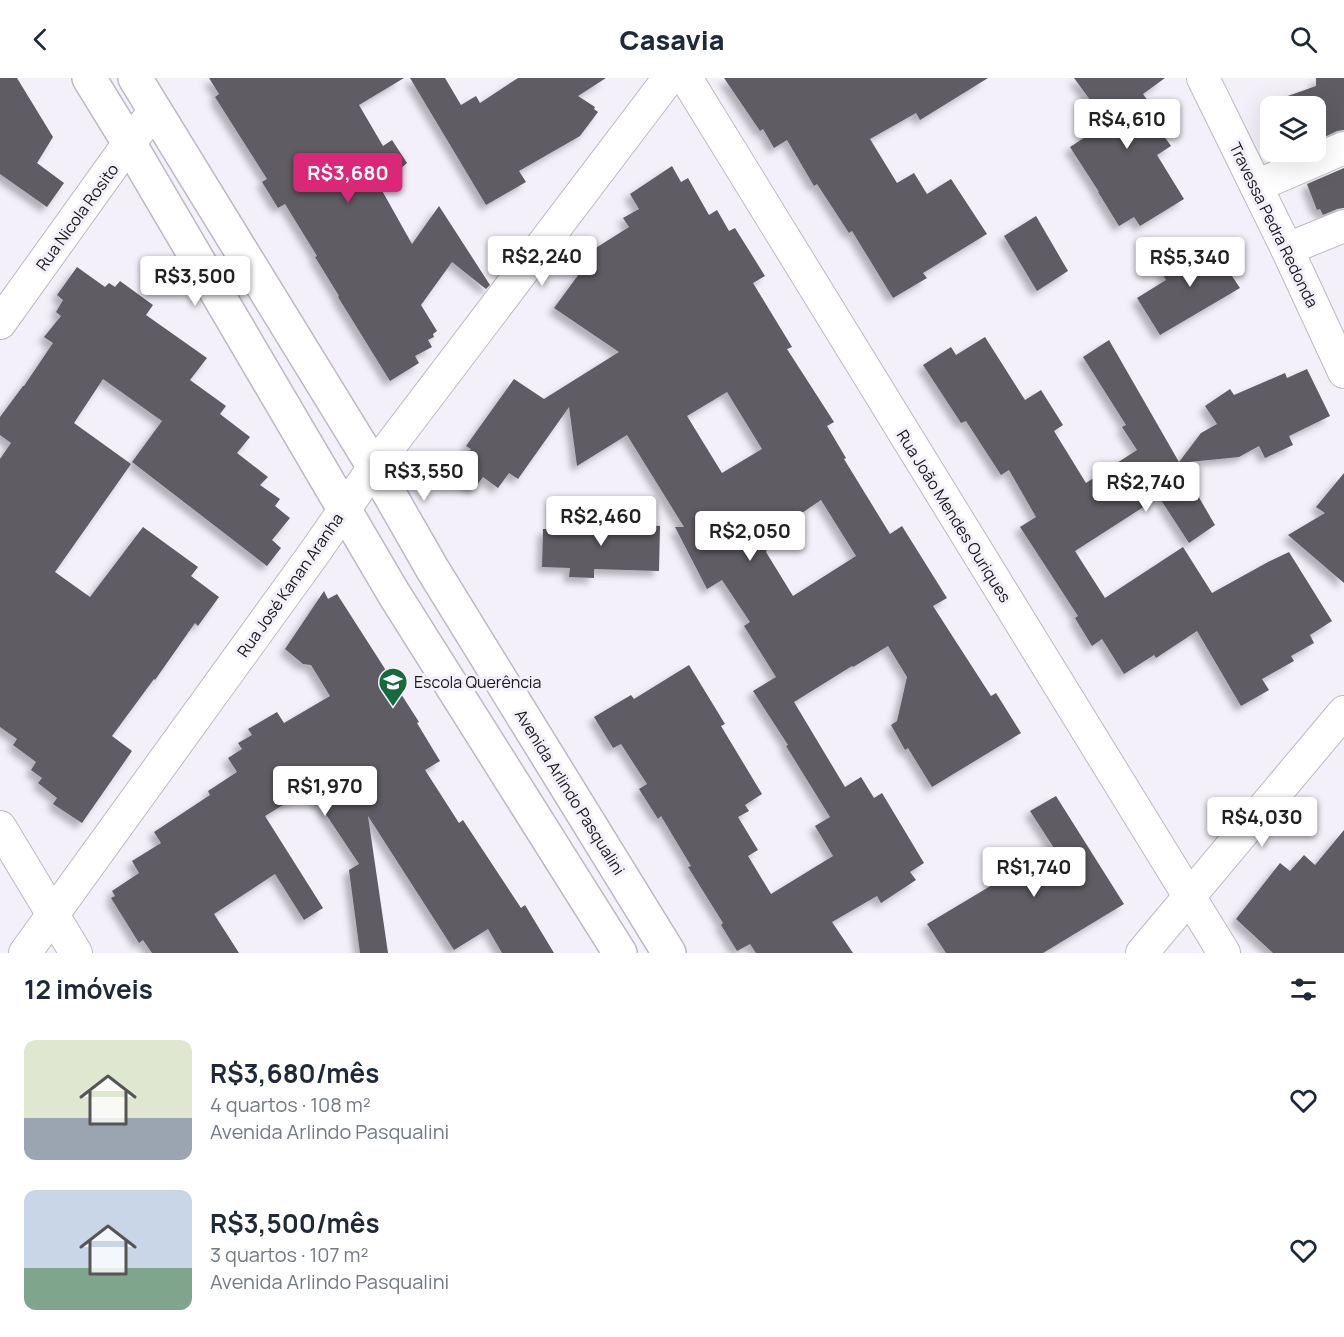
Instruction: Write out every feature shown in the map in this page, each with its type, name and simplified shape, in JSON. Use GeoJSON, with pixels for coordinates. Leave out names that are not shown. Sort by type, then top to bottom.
{"type":"FeatureCollection","features":[{"type":"Feature","properties":{"kind":"street"},"geometry":{"type":"LineString","coordinates":[[89,78],[394,594],[620,953]]}},
{"type":"Feature","properties":{"kind":"street","name":"Avenida Arlindo Pasqualini"},"geometry":{"type":"LineString","coordinates":[[135,78],[374,467],[433,570],[669,953]]}},
{"type":"Feature","properties":{"kind":"street","name":"Rua José Kanan Aranha"},"geometry":{"type":"LineString","coordinates":[[24,953],[374,467],[669,78]]}},
{"type":"Feature","properties":{"kind":"street","name":"Rua João Mendes Ouriques"},"geometry":{"type":"LineString","coordinates":[[686,78],[1224,953]]}},
{"type":"Feature","properties":{"kind":"street","name":"Travessa Pedra Redonda"},"geometry":{"type":"LineString","coordinates":[[1203,78],[1344,372]]}},
{"type":"Feature","properties":{"kind":"street","name":"Rua Nicola Rosito"},"geometry":{"type":"LineString","coordinates":[[0,323],[129,143],[155,111]]}},
{"type":"Feature","properties":{"kind":"street"},"geometry":{"type":"LineString","coordinates":[[1256,186],[1344,148]]}},
{"type":"Feature","properties":{"kind":"street"},"geometry":{"type":"LineString","coordinates":[[1287,249],[1344,226]]}},
{"type":"Feature","properties":{"kind":"street"},"geometry":{"type":"LineString","coordinates":[[1142,953],[1344,712]]}},
{"type":"Feature","properties":{"kind":"street"},"geometry":{"type":"LineString","coordinates":[[0,827],[76,953]]}},
{"type":"Feature","properties":{"kind":"building"},"geometry":{"type":"Polygon","coordinates":[[[0,78],[17,78],[53,137],[37,163],[64,183],[47,207],[0,174],[0,78]]]}},
{"type":"Feature","properties":{"kind":"building"},"geometry":{"type":"Polygon","coordinates":[[[209,78],[404,78],[359,105],[383,146],[392,140],[407,163],[380,187],[412,244],[439,206],[490,285],[486,289],[452,262],[421,305],[437,331],[433,334],[434,337],[428,340],[432,347],[415,356],[419,363],[390,381],[338,297],[315,257],[317,256],[285,204],[278,208],[262,182],[267,179],[215,97],[219,94],[209,78]]]}},
{"type":"Feature","properties":{"kind":"building"},"geometry":{"type":"Polygon","coordinates":[[[410,78],[445,78],[461,105],[476,96],[480,103],[518,78],[606,78],[578,96],[595,107],[594,109],[598,112],[580,136],[519,171],[526,182],[486,205],[410,78]]]}},
{"type":"Feature","properties":{"kind":"building"},"geometry":{"type":"Polygon","coordinates":[[[724,78],[988,78],[920,120],[916,113],[870,139],[897,183],[914,173],[927,194],[951,179],[987,234],[923,273],[927,278],[893,298],[852,231],[849,233],[817,184],[814,186],[787,140],[774,148],[763,129],[760,131],[724,78]]]}},
{"type":"Feature","properties":{"kind":"building"},"geometry":{"type":"Polygon","coordinates":[[[1074,78],[1165,78],[1143,94],[1161,120],[1155,123],[1171,146],[1157,155],[1184,199],[1140,226],[1134,217],[1119,226],[1070,147],[1107,123],[1074,78]]]}},
{"type":"Feature","properties":{"kind":"building"},"geometry":{"type":"Polygon","coordinates":[[[1316,78],[1344,78],[1344,130],[1326,136],[1326,96],[1288,96],[1316,86],[1316,78]]]}},
{"type":"Feature","properties":{"kind":"building"},"geometry":{"type":"Polygon","coordinates":[[[672,166],[681,182],[688,178],[709,215],[717,210],[729,231],[735,228],[765,276],[753,283],[792,347],[787,349],[834,422],[827,426],[846,458],[844,459],[890,534],[902,526],[947,598],[933,606],[991,696],[996,693],[1021,733],[932,787],[908,748],[905,750],[891,725],[897,721],[907,677],[888,646],[794,702],[845,787],[861,777],[874,798],[882,793],[924,863],[910,872],[916,880],[881,903],[877,896],[832,922],[853,953],[756,953],[750,944],[737,951],[661,816],[658,819],[639,789],[647,784],[621,744],[613,748],[594,717],[631,695],[634,699],[689,665],[725,724],[721,726],[762,794],[745,805],[749,811],[738,817],[758,850],[748,856],[771,894],[833,856],[815,826],[830,817],[753,691],[776,677],[744,626],[750,622],[722,580],[707,589],[675,527],[684,527],[627,435],[577,466],[569,407],[518,479],[509,473],[498,488],[483,477],[474,489],[454,474],[471,449],[466,446],[514,379],[544,399],[619,352],[554,308],[593,255],[591,251],[629,227],[623,218],[639,209],[630,194],[672,166]],[[727,392],[687,416],[722,473],[762,449],[727,392]],[[821,500],[771,534],[766,552],[793,596],[856,556],[821,500]]]}},
{"type":"Feature","properties":{"kind":"building"},"geometry":{"type":"Polygon","coordinates":[[[1344,168],[1344,208],[1323,215],[1320,209],[1317,210],[1307,184],[1344,168]]]}},
{"type":"Feature","properties":{"kind":"building"},"geometry":{"type":"Polygon","coordinates":[[[1036,216],[1068,271],[1037,291],[1004,236],[1036,216]]]}},
{"type":"Feature","properties":{"kind":"building"},"geometry":{"type":"Polygon","coordinates":[[[1219,239],[1236,265],[1228,270],[1240,288],[1160,335],[1137,298],[1166,280],[1162,273],[1219,239]]]}},
{"type":"Feature","properties":{"kind":"building"},"geometry":{"type":"Polygon","coordinates":[[[77,267],[105,287],[109,283],[115,287],[120,281],[153,305],[146,315],[207,358],[190,380],[226,406],[220,414],[250,437],[237,453],[268,477],[260,485],[280,499],[275,506],[290,518],[272,540],[281,548],[267,566],[132,462],[162,421],[103,379],[74,423],[131,464],[55,572],[90,597],[143,527],[198,567],[191,576],[219,597],[198,626],[195,623],[112,736],[132,751],[82,823],[53,804],[57,798],[38,783],[42,778],[31,770],[36,762],[13,745],[17,739],[0,727],[0,459],[11,443],[0,435],[0,417],[53,343],[44,337],[61,316],[56,312],[63,300],[57,295],[77,267]]]}},
{"type":"Feature","properties":{"kind":"building"},"geometry":{"type":"Polygon","coordinates":[[[985,337],[1025,400],[1041,390],[1063,425],[1054,431],[1086,483],[1137,450],[1122,427],[1126,425],[1083,357],[1109,340],[1179,462],[1201,433],[1217,424],[1205,406],[1230,389],[1234,395],[1285,373],[1287,378],[1307,369],[1330,416],[1289,436],[1293,445],[1265,458],[1259,446],[1239,457],[1179,463],[1215,525],[1189,543],[1159,497],[1075,551],[1105,598],[1183,547],[1212,593],[1289,552],[1332,621],[1310,635],[1314,643],[1291,656],[1294,661],[1262,679],[1269,690],[1241,706],[1197,631],[1156,658],[1154,655],[1124,674],[1102,639],[1092,646],[1075,618],[1078,616],[1020,527],[1036,517],[1009,470],[1001,475],[966,421],[961,423],[923,365],[951,347],[956,355],[985,337]]]}},
{"type":"Feature","properties":{"kind":"building"},"geometry":{"type":"Polygon","coordinates":[[[1344,473],[1344,583],[1288,535],[1325,513],[1316,507],[1344,473]]]}},
{"type":"Feature","properties":{"kind":"building"},"geometry":{"type":"Polygon","coordinates":[[[561,520],[660,526],[659,571],[594,569],[594,578],[569,577],[570,568],[542,567],[543,529],[555,529],[555,526],[561,526],[561,520]]]}},
{"type":"Feature","properties":{"kind":"building"},"geometry":{"type":"Polygon","coordinates":[[[324,591],[328,599],[337,594],[419,722],[417,723],[440,761],[425,770],[459,823],[463,820],[521,908],[525,905],[554,953],[502,953],[488,929],[454,950],[368,816],[388,953],[360,953],[349,870],[359,864],[309,789],[265,816],[323,908],[304,920],[275,874],[214,914],[239,953],[152,953],[143,940],[139,943],[111,898],[115,896],[112,891],[139,873],[132,861],[161,843],[154,832],[210,795],[208,791],[237,772],[228,758],[242,749],[238,743],[252,735],[248,729],[277,712],[284,723],[330,696],[311,665],[303,664],[285,649],[324,591]]]}},
{"type":"Feature","properties":{"kind":"building"},"geometry":{"type":"Polygon","coordinates":[[[1056,796],[1124,904],[1043,953],[946,953],[927,924],[1054,848],[1030,811],[1056,796]]]}},
{"type":"Feature","properties":{"kind":"building"},"geometry":{"type":"Polygon","coordinates":[[[1344,830],[1344,953],[1273,953],[1236,919],[1280,863],[1290,871],[1304,855],[1315,865],[1344,830]]]}},
{"type":"Feature","properties":{"kind":"place","name":"Escola Querência"},"geometry":{"type":"Point","coordinates":[393,708]}}]}
